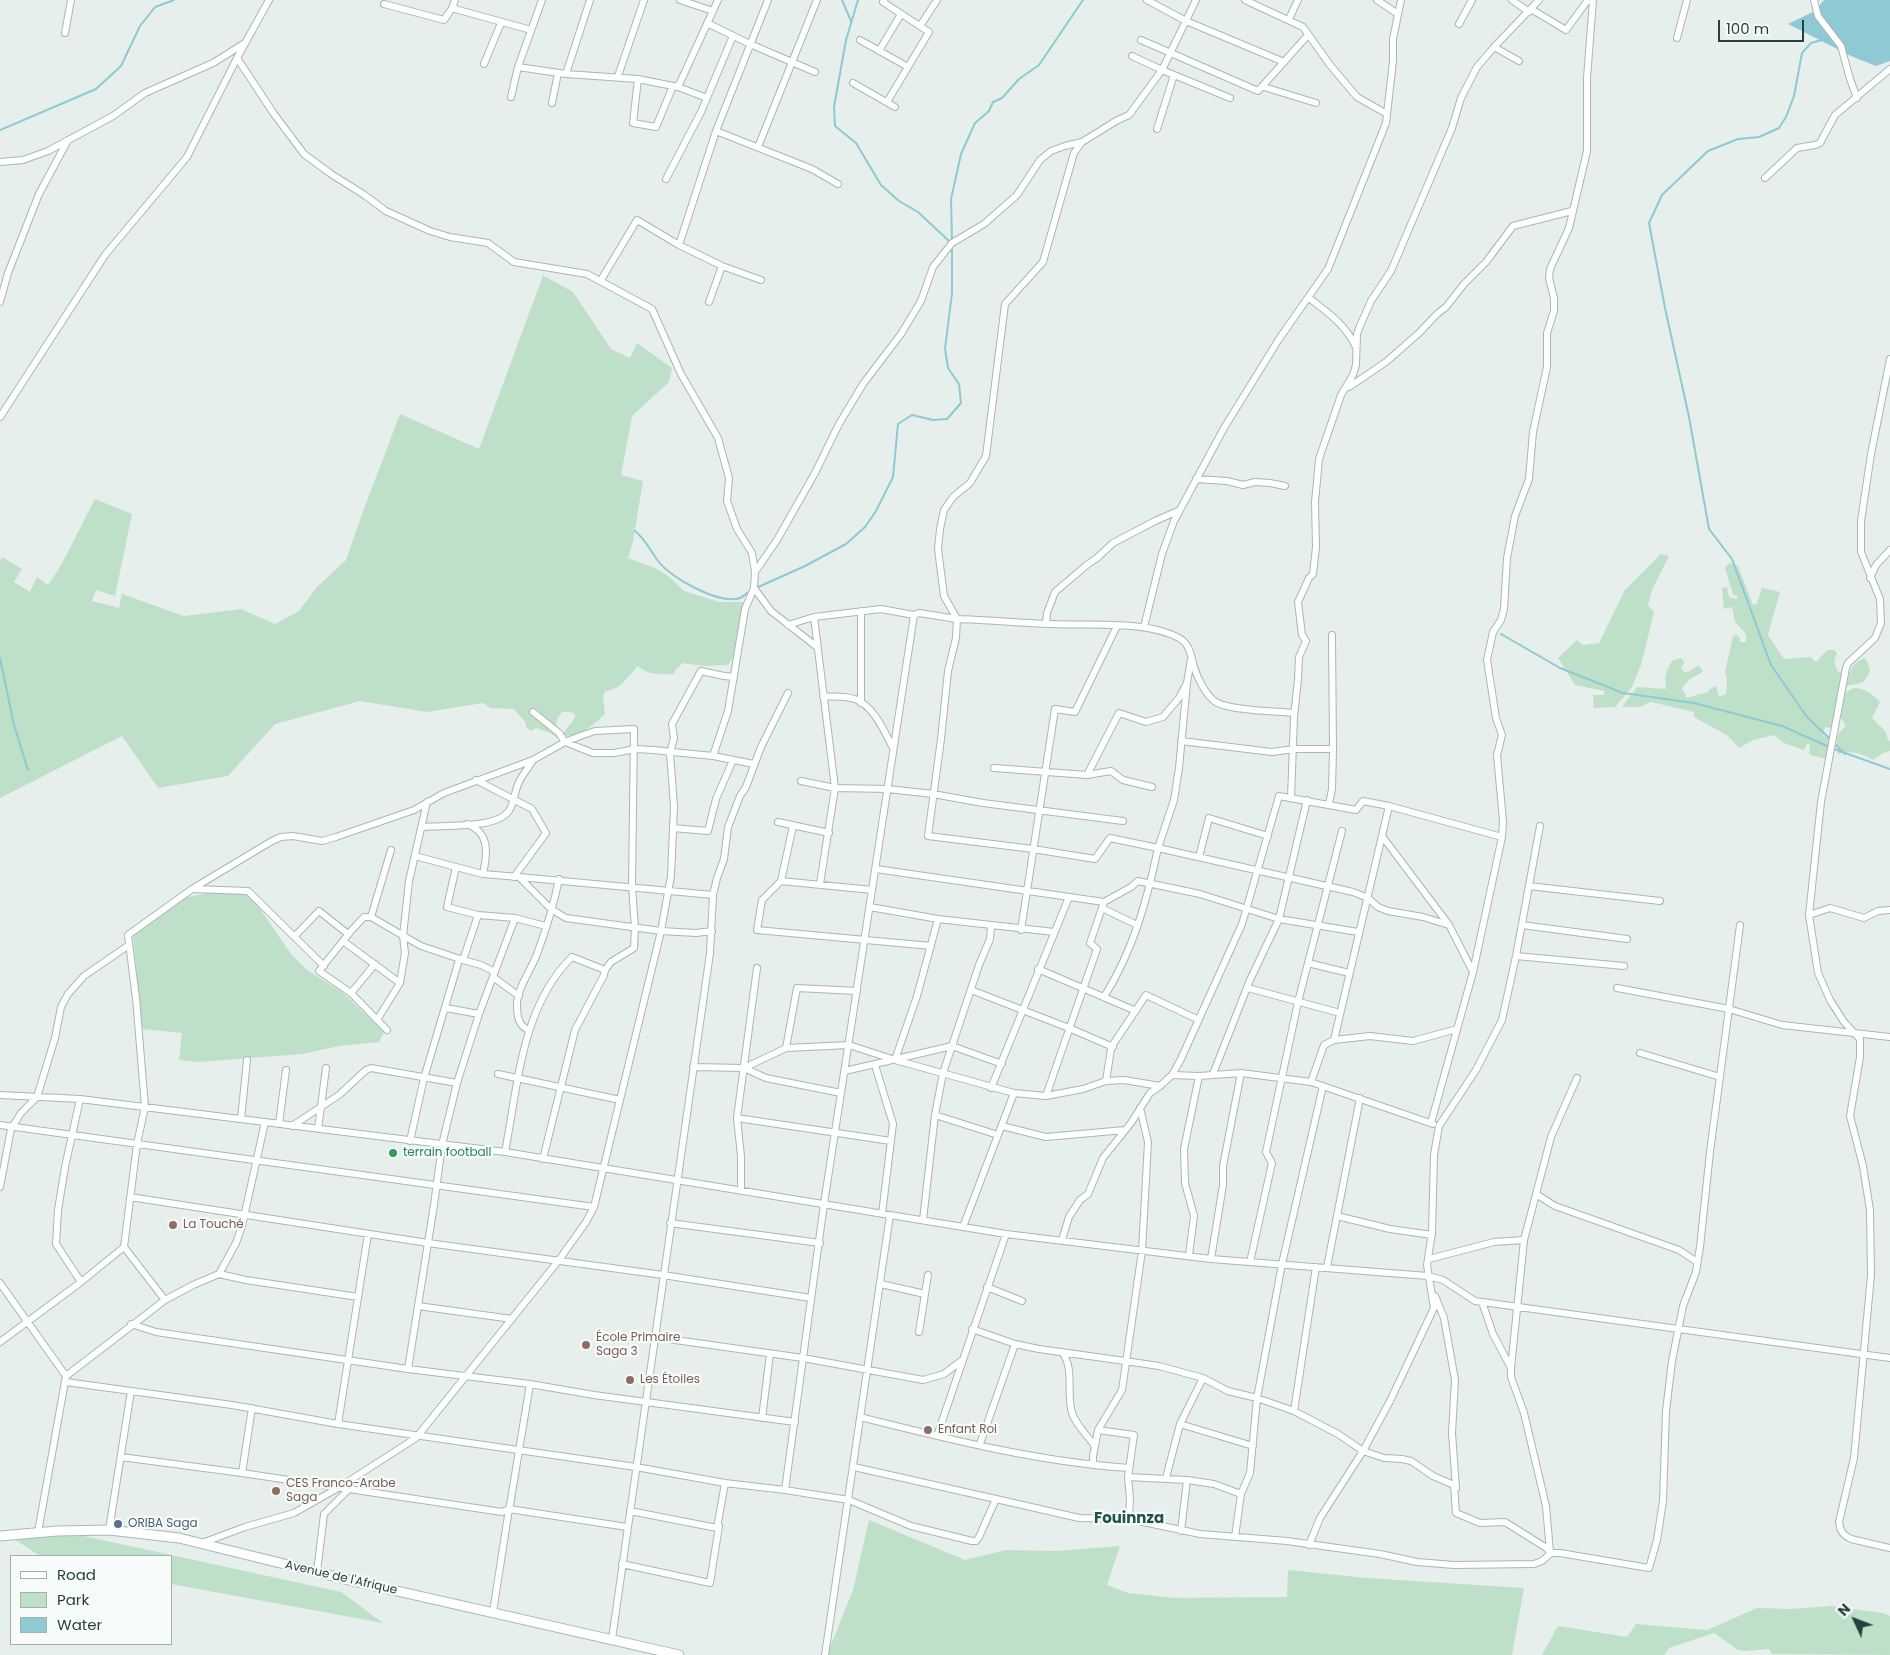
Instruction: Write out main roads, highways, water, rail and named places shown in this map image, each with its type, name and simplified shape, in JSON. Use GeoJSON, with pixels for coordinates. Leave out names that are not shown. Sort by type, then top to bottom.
{"type":"FeatureCollection","features":[{"type":"Feature","properties":{"kind":"main road","name":"Avenue de l'Afrique"},"geometry":{"type":"LineString","coordinates":[[0,1536],[38,1532],[109,1530],[168,1536],[353,1582],[680,1655]]}},
{"type":"Feature","properties":{"kind":"water"},"geometry":{"type":"Polygon","coordinates":[[[1824,0],[1890,0],[1890,61],[1876,66],[1851,56],[1788,24],[1815,11],[1824,0]]]}},
{"type":"Feature","properties":{"kind":"waterway"},"geometry":{"type":"LineString","coordinates":[[0,130],[96,89],[121,66],[140,26],[155,7],[174,0]]}},
{"type":"Feature","properties":{"kind":"waterway"},"geometry":{"type":"LineString","coordinates":[[842,0],[851,21]]}},
{"type":"Feature","properties":{"kind":"waterway"},"geometry":{"type":"LineString","coordinates":[[858,0],[846,40],[834,107],[835,126],[856,143],[881,185],[899,201],[918,212],[950,242]]}},
{"type":"Feature","properties":{"kind":"waterway"},"geometry":{"type":"LineString","coordinates":[[952,241],[951,199],[961,154],[975,123],[989,111],[993,102],[1002,98],[1019,79],[1039,65],[1083,0]]}},
{"type":"Feature","properties":{"kind":"waterway"},"geometry":{"type":"LineString","coordinates":[[1822,40],[1811,43],[1802,53],[1794,96],[1786,117],[1779,128],[1759,137],[1738,139],[1708,151],[1662,195],[1649,223],[1689,417],[1709,529],[1732,559],[1771,665],[1807,717],[1831,740]]}},
{"type":"Feature","properties":{"kind":"waterway"},"geometry":{"type":"LineString","coordinates":[[756,588],[805,566],[846,544],[865,527],[876,511],[893,477],[898,424],[912,415],[933,420],[947,419],[961,403],[959,384],[948,368],[945,349],[952,293],[952,245]]}},
{"type":"Feature","properties":{"kind":"waterway"},"geometry":{"type":"LineString","coordinates":[[635,531],[664,568],[684,582],[720,598],[740,598],[750,591]]}},
{"type":"Feature","properties":{"kind":"waterway"},"geometry":{"type":"LineString","coordinates":[[1501,634],[1560,668],[1623,693],[1694,703],[1782,726],[1829,747]]}},
{"type":"Feature","properties":{"kind":"waterway"},"geometry":{"type":"LineString","coordinates":[[0,658],[14,725],[28,770]]}},
{"type":"Feature","properties":{"kind":"waterway"},"geometry":{"type":"LineString","coordinates":[[1835,744],[1845,754]]}},
{"type":"Feature","properties":{"kind":"waterway"},"geometry":{"type":"LineString","coordinates":[[1834,749],[1890,769]]}},
{"type":"Feature","properties":{"kind":"place","name":"terrain football"},"geometry":{"type":"Point","coordinates":[393,1153]}},
{"type":"Feature","properties":{"kind":"place","name":"La Touché"},"geometry":{"type":"Point","coordinates":[173,1225]}},
{"type":"Feature","properties":{"kind":"place","name":"École Primaire Saga 3"},"geometry":{"type":"Point","coordinates":[586,1345]}},
{"type":"Feature","properties":{"kind":"place","name":"Les Étoiles"},"geometry":{"type":"Point","coordinates":[630,1380]}},
{"type":"Feature","properties":{"kind":"place","name":"Enfant Roi"},"geometry":{"type":"Point","coordinates":[928,1430]}},
{"type":"Feature","properties":{"kind":"place","name":"CES Franco-Arabe Saga"},"geometry":{"type":"Point","coordinates":[276,1491]}},
{"type":"Feature","properties":{"kind":"place","name":"ORIBA Saga"},"geometry":{"type":"Point","coordinates":[118,1524]}},
{"type":"Feature","properties":{"kind":"district","name":"Fouinnza"},"geometry":{"type":"Point","coordinates":[1129,1519]}}]}
